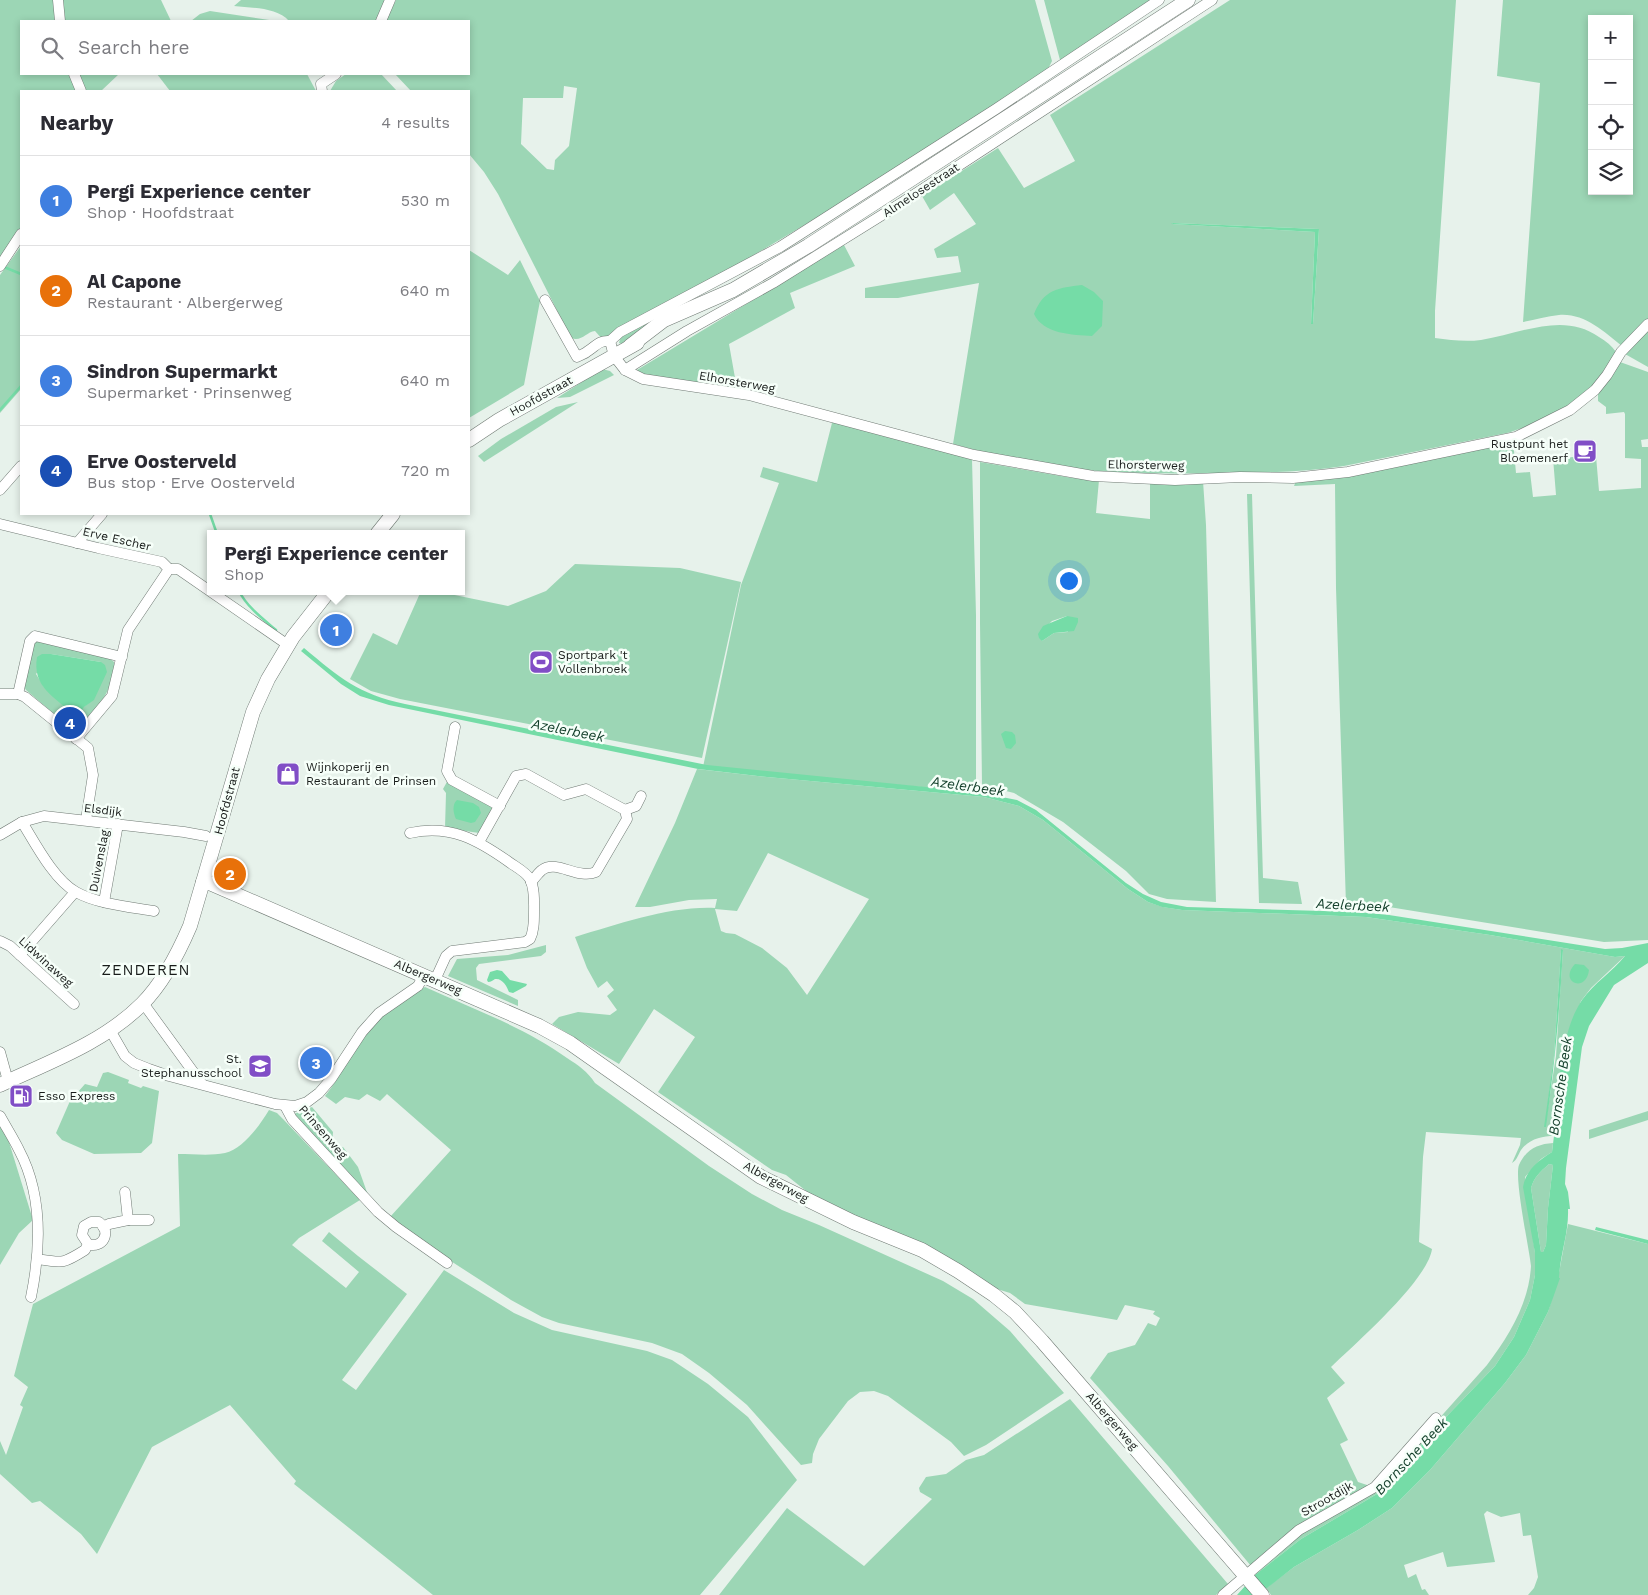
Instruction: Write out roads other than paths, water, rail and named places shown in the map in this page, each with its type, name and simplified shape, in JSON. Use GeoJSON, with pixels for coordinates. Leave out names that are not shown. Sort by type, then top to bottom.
{"type":"FeatureCollection","features":[{"type":"Feature","properties":{"kind":"main road","name":"Almelosestraat"},"geometry":{"type":"LineString","coordinates":[[614,356],[630,346],[703,313],[733,290],[808,246],[1188,0]]}},
{"type":"Feature","properties":{"kind":"main road","name":"Hoofdstraat"},"geometry":{"type":"LineString","coordinates":[[470,439],[499,420],[614,356]]}},
{"type":"Feature","properties":{"kind":"main road"},"geometry":{"type":"LineString","coordinates":[[379,530],[392,515]]}},
{"type":"Feature","properties":{"kind":"main road","name":"Hoofdstraat"},"geometry":{"type":"LineString","coordinates":[[4,1083],[69,1053],[110,1030],[143,1003],[163,976],[180,948],[190,926],[253,712],[268,679],[288,645],[326,595]]}},
{"type":"Feature","properties":{"kind":"main road","name":"Albergerweg"},"geometry":{"type":"LineString","coordinates":[[203,882],[212,884],[271,911],[430,977],[539,1026],[570,1043],[762,1177],[853,1222],[922,1250],[994,1295],[1015,1312],[1042,1340],[1262,1594]]}},
{"type":"Feature","properties":{"kind":"street"},"geometry":{"type":"LineString","coordinates":[[58,0],[60,20]]}},
{"type":"Feature","properties":{"kind":"street"},"geometry":{"type":"LineString","coordinates":[[381,20],[390,0]]}},
{"type":"Feature","properties":{"kind":"street"},"geometry":{"type":"LineString","coordinates":[[610,341],[620,332],[780,247],[996,109],[1159,0]]}},
{"type":"Feature","properties":{"kind":"street","name":"Almelosestraat"},"geometry":{"type":"LineString","coordinates":[[625,370],[687,331],[773,283],[903,202],[1212,0]]}},
{"type":"Feature","properties":{"kind":"street"},"geometry":{"type":"LineString","coordinates":[[74,75],[81,90]]}},
{"type":"Feature","properties":{"kind":"street"},"geometry":{"type":"LineString","coordinates":[[322,90],[321,84],[334,75]]}},
{"type":"Feature","properties":{"kind":"street"},"geometry":{"type":"LineString","coordinates":[[1,265],[20,236]]}},
{"type":"Feature","properties":{"kind":"street"},"geometry":{"type":"LineString","coordinates":[[545,300],[577,357],[603,340],[610,341]]}},
{"type":"Feature","properties":{"kind":"street","name":"Elhorsterweg"},"geometry":{"type":"LineString","coordinates":[[614,356],[625,370],[633,376],[656,382],[749,395],[974,455],[1093,476],[1175,480],[1240,477],[1293,478],[1348,472],[1516,436],[1570,410],[1595,390],[1621,352],[1648,324]]}},
{"type":"Feature","properties":{"kind":"street"},"geometry":{"type":"LineString","coordinates":[[610,341],[614,356]]}},
{"type":"Feature","properties":{"kind":"street"},"geometry":{"type":"LineString","coordinates":[[0,490],[20,467]]}},
{"type":"Feature","properties":{"kind":"street"},"geometry":{"type":"LineString","coordinates":[[77,543],[101,515]]}},
{"type":"Feature","properties":{"kind":"street","name":"Erve Escher"},"geometry":{"type":"LineString","coordinates":[[0,524],[162,562],[169,569],[178,569],[207,589]]}},
{"type":"Feature","properties":{"kind":"street"},"geometry":{"type":"LineString","coordinates":[[76,739],[112,696],[128,630],[169,569]]}},
{"type":"Feature","properties":{"kind":"street","name":"Erve Escher"},"geometry":{"type":"LineString","coordinates":[[216,595],[288,645]]}},
{"type":"Feature","properties":{"kind":"street"},"geometry":{"type":"LineString","coordinates":[[18,694],[30,641],[35,636],[122,657]]}},
{"type":"Feature","properties":{"kind":"street"},"geometry":{"type":"LineString","coordinates":[[0,694],[18,694],[25,697],[88,748],[92,760],[93,775],[86,820]]}},
{"type":"Feature","properties":{"kind":"street"},"geometry":{"type":"LineString","coordinates":[[455,727],[447,771],[449,775],[452,780],[500,806]]}},
{"type":"Feature","properties":{"kind":"street"},"geometry":{"type":"LineString","coordinates":[[479,842],[516,776],[526,774],[564,795],[586,789],[625,810],[636,806],[641,796]]}},
{"type":"Feature","properties":{"kind":"street"},"geometry":{"type":"LineString","coordinates":[[410,833],[424,831],[466,836],[479,842],[527,875],[531,882],[542,870],[551,866],[589,875],[596,872],[627,819],[625,810]]}},
{"type":"Feature","properties":{"kind":"street","name":"Elsdijk"},"geometry":{"type":"LineString","coordinates":[[0,834],[22,822],[44,816],[206,836]]}},
{"type":"Feature","properties":{"kind":"street","name":"Duivenslag"},"geometry":{"type":"LineString","coordinates":[[22,822],[56,873],[75,892],[104,902],[154,911]]}},
{"type":"Feature","properties":{"kind":"street","name":"Duivenslag"},"geometry":{"type":"LineString","coordinates":[[104,902],[118,824]]}},
{"type":"Feature","properties":{"kind":"street","name":"Prinsenweg"},"geometry":{"type":"LineString","coordinates":[[285,1106],[299,1106],[319,1093],[331,1079],[367,1026],[379,1013],[430,977],[452,951],[525,942],[530,939],[534,930],[534,896],[531,882]]}},
{"type":"Feature","properties":{"kind":"street","name":"Duivenslag"},"geometry":{"type":"LineString","coordinates":[[20,955],[75,892]]}},
{"type":"Feature","properties":{"kind":"street","name":"Lidwinaweg"},"geometry":{"type":"LineString","coordinates":[[0,941],[10,946],[74,1004]]}},
{"type":"Feature","properties":{"kind":"street"},"geometry":{"type":"LineString","coordinates":[[143,1003],[202,1084]]}},
{"type":"Feature","properties":{"kind":"street"},"geometry":{"type":"LineString","coordinates":[[110,1030],[125,1056],[134,1063],[168,1076],[285,1106]]}},
{"type":"Feature","properties":{"kind":"street"},"geometry":{"type":"LineString","coordinates":[[0,1052],[4,1083]]}},
{"type":"Feature","properties":{"kind":"street","name":"Prinsenweg"},"geometry":{"type":"LineString","coordinates":[[285,1106],[297,1125],[378,1212],[447,1263]]}},
{"type":"Feature","properties":{"kind":"street"},"geometry":{"type":"LineString","coordinates":[[0,1116],[20,1150],[32,1187],[38,1224],[38,1259],[31,1297]]}},
{"type":"Feature","properties":{"kind":"street"},"geometry":{"type":"LineString","coordinates":[[125,1192],[128,1220]]}},
{"type":"Feature","properties":{"kind":"street"},"geometry":{"type":"LineString","coordinates":[[103,1227],[108,1224],[128,1220],[148,1220]]}},
{"type":"Feature","properties":{"kind":"street"},"geometry":{"type":"LineString","coordinates":[[95,1221],[103,1227],[106,1233],[102,1242],[96,1245],[88,1244],[82,1238],[82,1231],[87,1223],[95,1221]]}},
{"type":"Feature","properties":{"kind":"street"},"geometry":{"type":"LineString","coordinates":[[38,1259],[57,1262],[67,1261],[85,1250],[88,1244]]}},
{"type":"Feature","properties":{"kind":"street","name":"Strootdijk"},"geometry":{"type":"LineString","coordinates":[[1224,1595],[1247,1578],[1299,1530],[1375,1487],[1436,1418]]}},
{"type":"Feature","properties":{"kind":"water"},"geometry":{"type":"Polygon","coordinates":[[[1171,224],[1319,229],[1313,324],[1311,324],[1315,232],[1171,224]]]}},
{"type":"Feature","properties":{"kind":"water"},"geometry":{"type":"Polygon","coordinates":[[[1082,285],[1094,292],[1103,301],[1102,326],[1092,336],[1059,332],[1044,326],[1038,321],[1034,314],[1042,299],[1053,291],[1082,285]]]}},
{"type":"Feature","properties":{"kind":"water"},"geometry":{"type":"Polygon","coordinates":[[[1067,616],[1078,618],[1074,631],[1054,633],[1042,641],[1039,638],[1038,634],[1043,626],[1067,616]]]}},
{"type":"Feature","properties":{"kind":"water","name":"Bornsche Beek"},"geometry":{"type":"Polygon","coordinates":[[[304,648],[350,684],[374,695],[405,704],[707,765],[976,792],[1017,800],[1036,810],[1126,883],[1143,894],[1161,902],[1187,907],[1358,912],[1389,915],[1605,949],[1648,943],[1648,963],[1614,985],[1589,1026],[1582,1047],[1566,1168],[1565,1184],[1570,1209],[1568,1209],[1560,1278],[1548,1312],[1526,1355],[1505,1383],[1430,1470],[1392,1508],[1294,1567],[1258,1595],[1237,1595],[1255,1575],[1301,1539],[1382,1491],[1445,1418],[1495,1366],[1514,1337],[1530,1300],[1535,1275],[1535,1253],[1523,1187],[1533,1166],[1552,1152],[1554,1136],[1552,1130],[1561,1063],[1569,1029],[1574,1014],[1582,1000],[1625,956],[1615,957],[1490,935],[1366,917],[1182,910],[1162,907],[1148,902],[1128,889],[1043,820],[1019,806],[984,797],[698,769],[389,705],[360,696],[341,684],[301,651],[304,648]],[[1549,1164],[1540,1172],[1531,1188],[1541,1252],[1543,1252],[1546,1245],[1553,1165],[1549,1164]]]}},
{"type":"Feature","properties":{"kind":"water"},"geometry":{"type":"Polygon","coordinates":[[[42,654],[101,662],[105,665],[107,672],[94,700],[84,707],[79,714],[73,715],[41,684],[36,668],[37,657],[42,654]]]}},
{"type":"Feature","properties":{"kind":"water"},"geometry":{"type":"Polygon","coordinates":[[[1005,731],[1012,732],[1015,735],[1016,743],[1011,749],[1006,748],[1001,734],[1005,731]]]}},
{"type":"Feature","properties":{"kind":"water"},"geometry":{"type":"Polygon","coordinates":[[[457,800],[473,803],[479,807],[481,813],[475,822],[471,823],[456,819],[454,804],[457,800]]]}},
{"type":"Feature","properties":{"kind":"water"},"geometry":{"type":"Polygon","coordinates":[[[1561,949],[1563,950],[1552,1083],[1546,1127],[1544,1127],[1554,1056],[1561,949]]]}},
{"type":"Feature","properties":{"kind":"water"},"geometry":{"type":"Polygon","coordinates":[[[1575,964],[1584,965],[1589,970],[1583,982],[1574,983],[1571,980],[1571,970],[1575,964]]]}},
{"type":"Feature","properties":{"kind":"water"},"geometry":{"type":"Polygon","coordinates":[[[502,971],[510,980],[527,984],[526,986],[513,993],[509,992],[504,983],[498,979],[488,982],[490,972],[502,971]]]}},
{"type":"Feature","properties":{"kind":"water"},"geometry":{"type":"Polygon","coordinates":[[[1596,1227],[1648,1240],[1648,1244],[1595,1230],[1596,1227]]]}},
{"type":"Feature","properties":{"kind":"waterway","name":"Azelerbeek"},"geometry":{"type":"LineString","coordinates":[[4,267],[20,274]]}},
{"type":"Feature","properties":{"kind":"waterway"},"geometry":{"type":"LineString","coordinates":[[0,410],[20,387]]}},
{"type":"Feature","properties":{"kind":"waterway","name":"Azelerbeek"},"geometry":{"type":"LineString","coordinates":[[210,515],[216,530]]}},
{"type":"Feature","properties":{"kind":"waterway","name":"Azelerbeek"},"geometry":{"type":"LineString","coordinates":[[241,595],[276,630]]}},
{"type":"Feature","properties":{"kind":"place","name":"Rustpunt het Bloemenerf"},"geometry":{"type":"Point","coordinates":[1585,451]}},
{"type":"Feature","properties":{"kind":"place","name":"Pergi Experience center"},"geometry":{"type":"Point","coordinates":[336,630]}},
{"type":"Feature","properties":{"kind":"place","name":"Sportpark 't Vollenbroek"},"geometry":{"type":"Point","coordinates":[541,662]}},
{"type":"Feature","properties":{"kind":"place","name":"Erve Oosterveld"},"geometry":{"type":"Point","coordinates":[70,723]}},
{"type":"Feature","properties":{"kind":"place","name":"Wijnkoperij en Restaurant de Prinsen"},"geometry":{"type":"Point","coordinates":[288,774]}},
{"type":"Feature","properties":{"kind":"place","name":"Al Capone"},"geometry":{"type":"Point","coordinates":[230,874]}},
{"type":"Feature","properties":{"kind":"place","name":"Sindron Supermarkt"},"geometry":{"type":"Point","coordinates":[316,1063]}},
{"type":"Feature","properties":{"kind":"place","name":"St. Stephanusschool"},"geometry":{"type":"Point","coordinates":[260,1066]}},
{"type":"Feature","properties":{"kind":"place","name":"Esso Express"},"geometry":{"type":"Point","coordinates":[21,1096]}},
{"type":"Feature","properties":{"kind":"district","name":"ZENDEREN"},"geometry":{"type":"Point","coordinates":[146,970]}}]}
